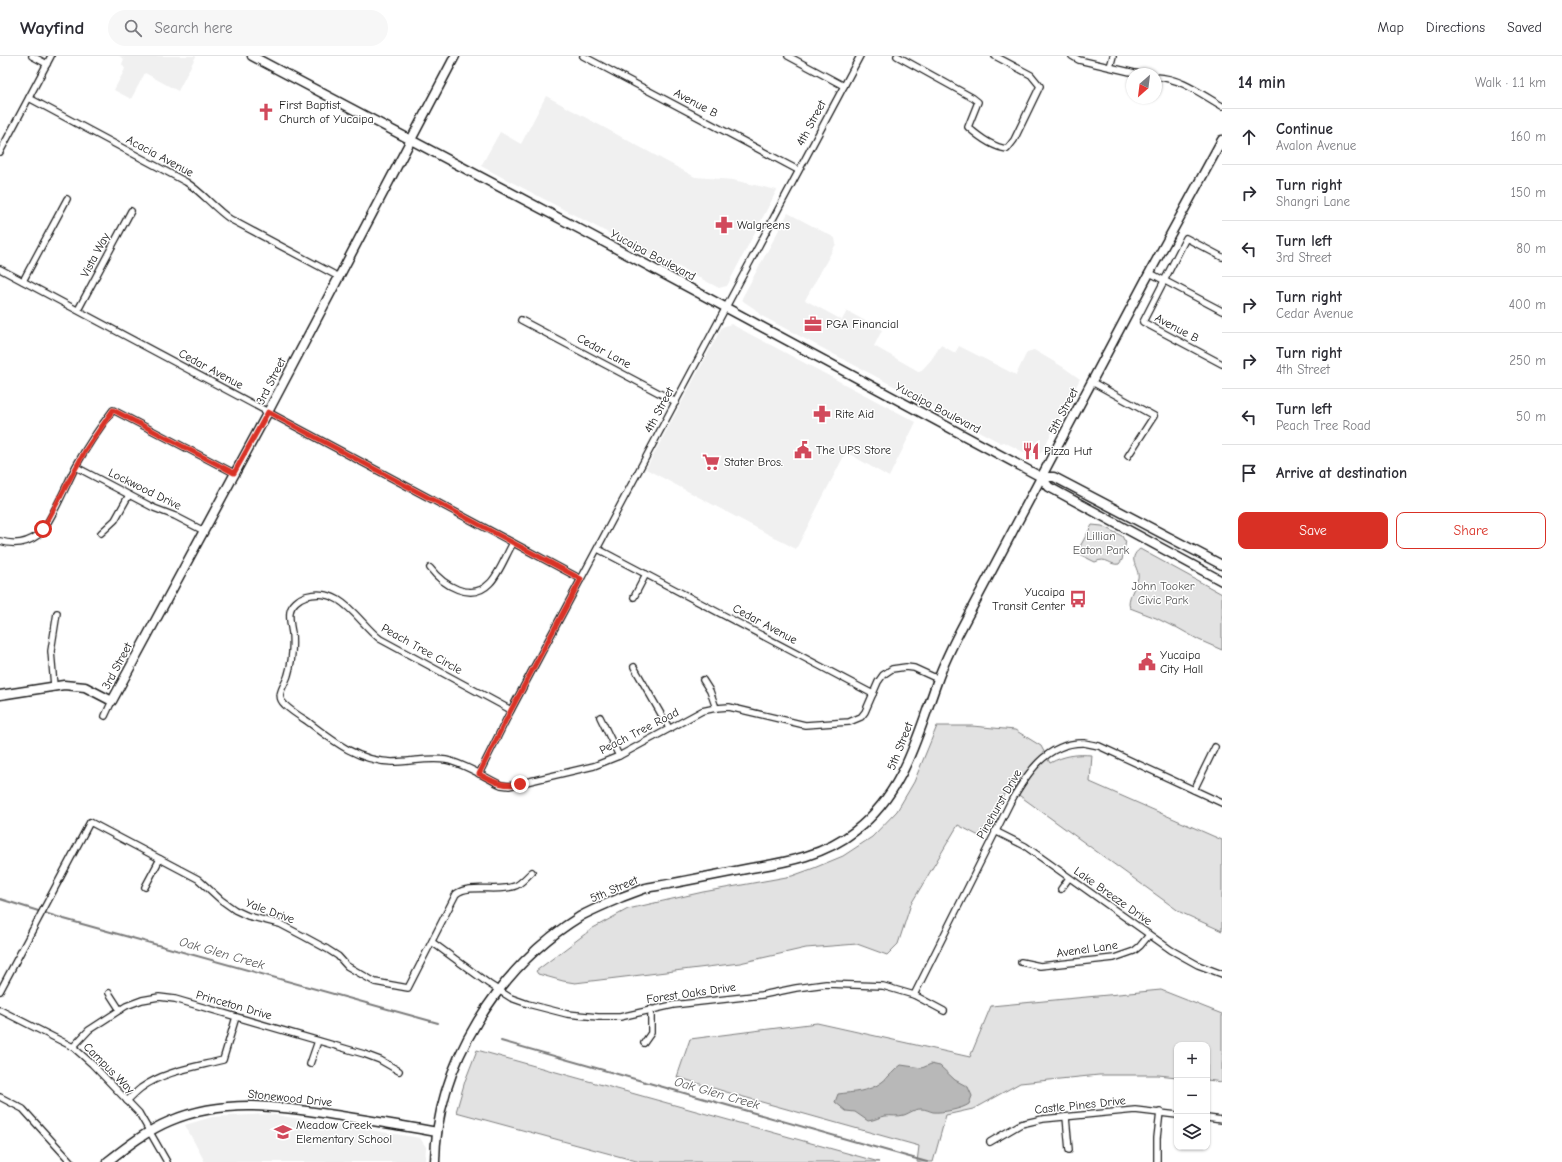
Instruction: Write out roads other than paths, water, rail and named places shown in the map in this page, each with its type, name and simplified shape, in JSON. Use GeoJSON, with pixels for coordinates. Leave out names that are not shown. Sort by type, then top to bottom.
{"type":"FeatureCollection","features":[{"type":"Feature","properties":{"kind":"main road","name":"Yucaipa Boulevard"},"geometry":{"type":"LineString","coordinates":[[252,56],[1042,477],[1049,487],[1222,581]]}},
{"type":"Feature","properties":{"kind":"main road","name":"3rd Street"},"geometry":{"type":"LineString","coordinates":[[112,700],[268,412],[455,56]]}},
{"type":"Feature","properties":{"kind":"main road","name":"5th Street"},"geometry":{"type":"LineString","coordinates":[[435,1162],[436,1132],[446,1092],[460,1056],[486,1007],[499,990],[535,951],[559,931],[582,916],[645,888],[796,860],[822,851],[854,832],[881,807],[896,786],[913,750],[938,679],[959,632],[1222,140]]}},
{"type":"Feature","properties":{"kind":"main road","name":"Yucaipa Boulevard"},"geometry":{"type":"LineString","coordinates":[[1042,477],[1054,477],[1222,565]]}},
{"type":"Feature","properties":{"kind":"main road"},"geometry":{"type":"LineString","coordinates":[[0,695],[64,685],[85,687],[112,700]]}},
{"type":"Feature","properties":{"kind":"main road","name":"Stonewood Drive"},"geometry":{"type":"LineString","coordinates":[[107,1162],[150,1131],[170,1121],[192,1113],[223,1106],[263,1106],[303,1110],[436,1132]]}},
{"type":"Feature","properties":{"kind":"street"},"geometry":{"type":"LineString","coordinates":[[32,56],[47,64]]}},
{"type":"Feature","properties":{"kind":"street"},"geometry":{"type":"LineString","coordinates":[[0,152],[51,56]]}},
{"type":"Feature","properties":{"kind":"street","name":"Avenue B"},"geometry":{"type":"LineString","coordinates":[[583,56],[798,170]]}},
{"type":"Feature","properties":{"kind":"street"},"geometry":{"type":"LineString","coordinates":[[788,56],[844,86]]}},
{"type":"Feature","properties":{"kind":"street","name":"4th Street"},"geometry":{"type":"LineString","coordinates":[[479,774],[511,710],[860,56]]}},
{"type":"Feature","properties":{"kind":"street"},"geometry":{"type":"LineString","coordinates":[[897,56],[978,102],[968,127],[978,136],[1000,148],[1007,149],[1014,140],[1040,86],[1031,75],[995,56]]}},
{"type":"Feature","properties":{"kind":"street"},"geometry":{"type":"LineString","coordinates":[[1072,56],[1079,60],[1126,71]]}},
{"type":"Feature","properties":{"kind":"street"},"geometry":{"type":"LineString","coordinates":[[1110,67],[1113,56]]}},
{"type":"Feature","properties":{"kind":"street"},"geometry":{"type":"LineString","coordinates":[[1162,77],[1168,77],[1180,82],[1222,106]]}},
{"type":"Feature","properties":{"kind":"street","name":"Acacia Avenue"},"geometry":{"type":"LineString","coordinates":[[29,98],[186,182],[196,188],[230,219],[339,277]]}},
{"type":"Feature","properties":{"kind":"street"},"geometry":{"type":"LineString","coordinates":[[23,281],[67,199]]}},
{"type":"Feature","properties":{"kind":"street","name":"Vista Way"},"geometry":{"type":"LineString","coordinates":[[78,310],[130,211]]}},
{"type":"Feature","properties":{"kind":"street"},"geometry":{"type":"LineString","coordinates":[[1163,280],[1186,238],[1222,257]]}},
{"type":"Feature","properties":{"kind":"street","name":"Cedar Avenue"},"geometry":{"type":"LineString","coordinates":[[0,269],[581,579]]}},
{"type":"Feature","properties":{"kind":"street"},"geometry":{"type":"LineString","coordinates":[[1150,273],[1222,311]]}},
{"type":"Feature","properties":{"kind":"street","name":"Avenue B"},"geometry":{"type":"LineString","coordinates":[[1163,280],[1143,322],[1222,364]]}},
{"type":"Feature","properties":{"kind":"street","name":"Cedar Lane"},"geometry":{"type":"LineString","coordinates":[[521,320],[676,402]]}},
{"type":"Feature","properties":{"kind":"street"},"geometry":{"type":"LineString","coordinates":[[1092,382],[1154,416],[1128,456]]}},
{"type":"Feature","properties":{"kind":"street"},"geometry":{"type":"LineString","coordinates":[[0,542],[13,544],[21,543],[38,535],[47,523],[85,451],[113,410],[234,473]]}},
{"type":"Feature","properties":{"kind":"street","name":"Lockwood Drive"},"geometry":{"type":"LineString","coordinates":[[76,467],[154,508],[175,516],[204,531]]}},
{"type":"Feature","properties":{"kind":"street"},"geometry":{"type":"LineString","coordinates":[[102,533],[115,520],[129,495]]}},
{"type":"Feature","properties":{"kind":"street"},"geometry":{"type":"LineString","coordinates":[[430,568],[438,578],[450,586],[465,592],[476,592],[482,590],[491,582],[512,543]]}},
{"type":"Feature","properties":{"kind":"street","name":"Cedar Avenue"},"geometry":{"type":"LineString","coordinates":[[598,549],[873,694]]}},
{"type":"Feature","properties":{"kind":"street"},"geometry":{"type":"LineString","coordinates":[[634,597],[646,574]]}},
{"type":"Feature","properties":{"kind":"street","name":"Peach Tree Circle"},"geometry":{"type":"LineString","coordinates":[[479,774],[458,763],[446,760],[388,762],[357,755],[336,744],[284,704],[279,697],[292,659],[290,612],[292,606],[298,600],[306,596],[323,595],[339,600],[354,611],[372,633],[380,639],[511,710]]}},
{"type":"Feature","properties":{"kind":"street"},"geometry":{"type":"LineString","coordinates":[[54,686],[51,651],[57,612]]}},
{"type":"Feature","properties":{"kind":"street"},"geometry":{"type":"LineString","coordinates":[[634,667],[669,728]]}},
{"type":"Feature","properties":{"kind":"street","name":"Peach Tree Road"},"geometry":{"type":"LineString","coordinates":[[479,774],[501,785],[509,786],[594,766],[619,756],[702,711],[716,708],[729,707],[805,725],[849,722],[861,717],[869,707],[875,687],[883,675],[892,669],[899,667],[914,668],[938,679]]}},
{"type":"Feature","properties":{"kind":"street"},"geometry":{"type":"LineString","coordinates":[[703,680],[710,691],[716,708]]}},
{"type":"Feature","properties":{"kind":"street","name":"3rd Street"},"geometry":{"type":"LineString","coordinates":[[104,716],[112,700]]}},
{"type":"Feature","properties":{"kind":"street"},"geometry":{"type":"LineString","coordinates":[[600,717],[619,756]]}},
{"type":"Feature","properties":{"kind":"street","name":"Pinehurst Drive"},"geometry":{"type":"LineString","coordinates":[[914,995],[995,831],[1022,782],[1038,762],[1050,753],[1067,746],[1084,743],[1099,746],[1222,803]]}},
{"type":"Feature","properties":{"kind":"street"},"geometry":{"type":"LineString","coordinates":[[1194,790],[1215,748]]}},
{"type":"Feature","properties":{"kind":"street","name":"Yale Drive"},"geometry":{"type":"LineString","coordinates":[[0,991],[90,822],[198,879],[221,900],[235,910],[248,916],[280,924],[304,936],[338,956],[347,966],[375,982],[408,988],[456,894],[462,889],[499,890],[516,886],[532,872]]}},
{"type":"Feature","properties":{"kind":"street","name":"Lake Breeze Drive"},"geometry":{"type":"LineString","coordinates":[[995,831],[1024,846],[1171,950],[1222,974]]}},
{"type":"Feature","properties":{"kind":"street"},"geometry":{"type":"LineString","coordinates":[[145,887],[160,859]]}},
{"type":"Feature","properties":{"kind":"street"},"geometry":{"type":"LineString","coordinates":[[1061,889],[1069,878]]}},
{"type":"Feature","properties":{"kind":"street","name":"Avenel Lane"},"geometry":{"type":"LineString","coordinates":[[1021,962],[1040,966],[1114,958],[1134,951],[1149,935]]}},
{"type":"Feature","properties":{"kind":"street","name":"Forest Oaks Drive"},"geometry":{"type":"LineString","coordinates":[[432,942],[499,990],[520,1002],[567,1014],[598,1017],[620,1016],[673,1004],[762,995],[826,984],[883,986],[914,995],[944,1011]]}},
{"type":"Feature","properties":{"kind":"street"},"geometry":{"type":"LineString","coordinates":[[109,993],[120,1010]]}},
{"type":"Feature","properties":{"kind":"street","name":"Princeton Drive"},"geometry":{"type":"LineString","coordinates":[[73,1047],[89,1030],[120,1010],[142,1000],[159,997],[174,999],[380,1060],[398,1071]]}},
{"type":"Feature","properties":{"kind":"street"},"geometry":{"type":"LineString","coordinates":[[644,1043],[651,1033],[651,1009]]}},
{"type":"Feature","properties":{"kind":"street","name":"Campus Way"},"geometry":{"type":"LineString","coordinates":[[0,1010],[73,1047],[92,1064],[139,1113],[167,1162]]}},
{"type":"Feature","properties":{"kind":"street"},"geometry":{"type":"LineString","coordinates":[[127,1100],[141,1088],[154,1080],[223,1060],[236,1017]]}},
{"type":"Feature","properties":{"kind":"street"},"geometry":{"type":"LineString","coordinates":[[310,1064],[318,1041]]}},
{"type":"Feature","properties":{"kind":"street"},"geometry":{"type":"LineString","coordinates":[[0,1097],[24,1110],[71,1162]]}},
{"type":"Feature","properties":{"kind":"street","name":"Castle Pines Drive"},"geometry":{"type":"LineString","coordinates":[[990,1142],[1021,1124],[1043,1119],[1135,1110],[1174,1114]]}},
{"type":"Feature","properties":{"kind":"street"},"geometry":{"type":"LineString","coordinates":[[1157,1162],[1157,1138],[1160,1112]]}},
{"type":"Feature","properties":{"kind":"street"},"geometry":{"type":"LineString","coordinates":[[1066,1117],[1069,1150]]}},
{"type":"Feature","properties":{"kind":"street"},"geometry":{"type":"LineString","coordinates":[[1210,1118],[1222,1120]]}},
{"type":"Feature","properties":{"kind":"waterway","name":"Oak Glen Creek"},"geometry":{"type":"LineString","coordinates":[[0,899],[64,919],[438,1023]]}},
{"type":"Feature","properties":{"kind":"waterway","name":"Oak Glen Creek"},"geometry":{"type":"LineString","coordinates":[[501,1041],[927,1162]]}},
{"type":"Feature","properties":{"kind":"place","name":"First Baptist Church of Yucaipa"},"geometry":{"type":"Point","coordinates":[266,112]}},
{"type":"Feature","properties":{"kind":"place","name":"Walgreens"},"geometry":{"type":"Point","coordinates":[724,225]}},
{"type":"Feature","properties":{"kind":"place","name":"PGA Financial"},"geometry":{"type":"Point","coordinates":[813,324]}},
{"type":"Feature","properties":{"kind":"place","name":"Rite Aid"},"geometry":{"type":"Point","coordinates":[822,414]}},
{"type":"Feature","properties":{"kind":"place","name":"The UPS Store"},"geometry":{"type":"Point","coordinates":[803,450]}},
{"type":"Feature","properties":{"kind":"place","name":"Pizza Hut"},"geometry":{"type":"Point","coordinates":[1031,451]}},
{"type":"Feature","properties":{"kind":"place","name":"Stater Bros."},"geometry":{"type":"Point","coordinates":[711,462]}},
{"type":"Feature","properties":{"kind":"place","name":"Yucaipa Transit Center"},"geometry":{"type":"Point","coordinates":[1078,599]}},
{"type":"Feature","properties":{"kind":"place","name":"Yucaipa City Hall"},"geometry":{"type":"Point","coordinates":[1147,662]}},
{"type":"Feature","properties":{"kind":"place","name":"Meadow Creek Elementary School"},"geometry":{"type":"Point","coordinates":[283,1132]}},
{"type":"Feature","properties":{"kind":"park label","name":"Lillian Eaton Park"},"geometry":{"type":"Point","coordinates":[1101,543]}},
{"type":"Feature","properties":{"kind":"park label","name":"John Tooker Civic Park"},"geometry":{"type":"Point","coordinates":[1163,593]}}]}
